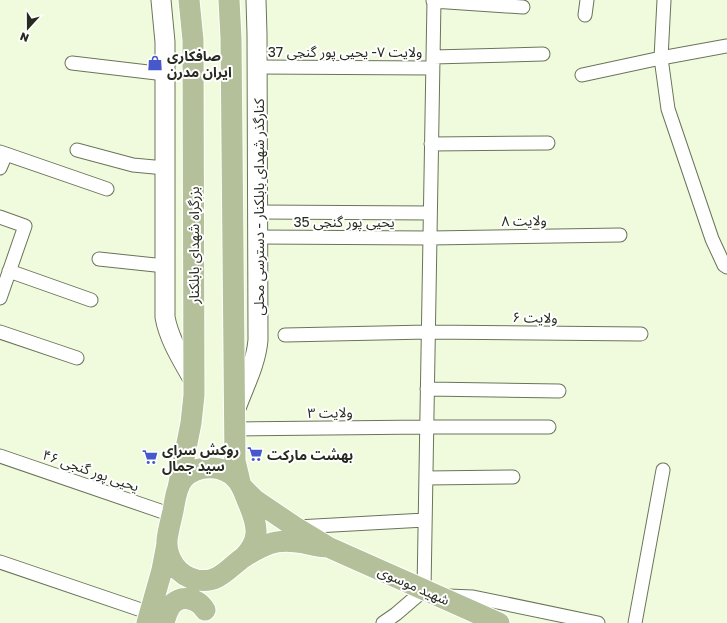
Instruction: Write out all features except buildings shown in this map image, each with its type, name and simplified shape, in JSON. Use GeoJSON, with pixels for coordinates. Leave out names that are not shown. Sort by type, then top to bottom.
{"type":"FeatureCollection","features":[{"type":"Feature","properties":{"kind":"main road"},"geometry":{"type":"LineString","coordinates":[[161,0],[164,26],[165,74],[165,316],[171,338],[194,381]]}},
{"type":"Feature","properties":{"kind":"main road","name":"بزرگراه شهدای بابلکنار"},"geometry":{"type":"LineString","coordinates":[[177,490],[191,423],[194,381],[193,40],[189,0]]}},
{"type":"Feature","properties":{"kind":"main road"},"geometry":{"type":"LineString","coordinates":[[167,540],[168,551],[174,565],[184,575],[199,580],[206,580],[221,576],[244,557],[253,545],[256,537],[255,520],[241,486],[235,461],[231,38],[229,0]]}},
{"type":"Feature","properties":{"kind":"main road","name":"کنارگذر شهدای بابلکنار - دسترسی محلی"},"geometry":{"type":"LineString","coordinates":[[234,420],[258,347],[256,0]]}},
{"type":"Feature","properties":{"kind":"main road"},"geometry":{"type":"LineString","coordinates":[[233,225],[258,212]]}},
{"type":"Feature","properties":{"kind":"main road"},"geometry":{"type":"LineString","coordinates":[[233,225],[258,237]]}},
{"type":"Feature","properties":{"kind":"main road"},"geometry":{"type":"LineString","coordinates":[[154,620],[177,490],[183,480],[197,470],[214,468],[226,471],[236,479],[241,486]]}},
{"type":"Feature","properties":{"kind":"main road","name":"شهید موسوی"},"geometry":{"type":"LineString","coordinates":[[241,486],[255,500],[328,547],[500,623]]}},
{"type":"Feature","properties":{"kind":"main road","name":"شهید موسوی"},"geometry":{"type":"LineString","coordinates":[[244,557],[259,548],[278,542],[303,543],[328,547]]}},
{"type":"Feature","properties":{"kind":"main road"},"geometry":{"type":"LineString","coordinates":[[203,616],[216,587],[225,572]]}},
{"type":"Feature","properties":{"kind":"main road"},"geometry":{"type":"LineString","coordinates":[[154,620],[167,612],[170,606],[175,602],[188,598],[200,603],[203,616]]}},
{"type":"Feature","properties":{"kind":"street"},"geometry":{"type":"LineString","coordinates":[[430,593],[425,520],[434,0],[523,7]]}},
{"type":"Feature","properties":{"kind":"street"},"geometry":{"type":"LineString","coordinates":[[585,15],[587,0]]}},
{"type":"Feature","properties":{"kind":"street"},"geometry":{"type":"LineString","coordinates":[[664,0],[660,58],[668,109],[712,239],[724,265],[727,267]]}},
{"type":"Feature","properties":{"kind":"street"},"geometry":{"type":"LineString","coordinates":[[582,75],[660,58],[727,46]]}},
{"type":"Feature","properties":{"kind":"street","name":"ولایت ۷- یحیی پور گنجی 37"},"geometry":{"type":"LineString","coordinates":[[257,67],[432,62],[543,54]]}},
{"type":"Feature","properties":{"kind":"street"},"geometry":{"type":"LineString","coordinates":[[72,63],[165,74]]}},
{"type":"Feature","properties":{"kind":"street"},"geometry":{"type":"LineString","coordinates":[[431,144],[548,143]]}},
{"type":"Feature","properties":{"kind":"street"},"geometry":{"type":"LineString","coordinates":[[77,150],[133,165],[165,168]]}},
{"type":"Feature","properties":{"kind":"street"},"geometry":{"type":"LineString","coordinates":[[0,168],[3,153],[106,189]]}},
{"type":"Feature","properties":{"kind":"street"},"geometry":{"type":"LineString","coordinates":[[258,212],[430,213]]}},
{"type":"Feature","properties":{"kind":"street"},"geometry":{"type":"LineString","coordinates":[[0,217],[24,226],[0,298]]}},
{"type":"Feature","properties":{"kind":"street","name":"ولایت ۸"},"geometry":{"type":"LineString","coordinates":[[430,238],[620,235]]}},
{"type":"Feature","properties":{"kind":"street","name":"یحیی پور گنجی 35"},"geometry":{"type":"LineString","coordinates":[[258,237],[430,238]]}},
{"type":"Feature","properties":{"kind":"street"},"geometry":{"type":"LineString","coordinates":[[99,259],[165,266]]}},
{"type":"Feature","properties":{"kind":"street"},"geometry":{"type":"LineString","coordinates":[[9,271],[91,300]]}},
{"type":"Feature","properties":{"kind":"street"},"geometry":{"type":"LineString","coordinates":[[0,332],[77,358]]}},
{"type":"Feature","properties":{"kind":"street","name":"ولایت ۶"},"geometry":{"type":"LineString","coordinates":[[285,335],[428,332],[641,334]]}},
{"type":"Feature","properties":{"kind":"street"},"geometry":{"type":"LineString","coordinates":[[427,389],[559,391]]}},
{"type":"Feature","properties":{"kind":"street","name":"ولایت ۳"},"geometry":{"type":"LineString","coordinates":[[234,420],[427,427],[549,427]]}},
{"type":"Feature","properties":{"kind":"street","name":"یحیی پور گنجی ۴۶"},"geometry":{"type":"LineString","coordinates":[[0,457],[172,515]]}},
{"type":"Feature","properties":{"kind":"street"},"geometry":{"type":"LineString","coordinates":[[634,623],[663,470]]}},
{"type":"Feature","properties":{"kind":"street"},"geometry":{"type":"LineString","coordinates":[[426,478],[512,477]]}},
{"type":"Feature","properties":{"kind":"street"},"geometry":{"type":"LineString","coordinates":[[295,527],[425,520]]}},
{"type":"Feature","properties":{"kind":"street"},"geometry":{"type":"LineString","coordinates":[[0,562],[154,620]]}},
{"type":"Feature","properties":{"kind":"street"},"geometry":{"type":"LineString","coordinates":[[383,623],[430,593],[473,597],[598,623]]}},
{"type":"Feature","properties":{"kind":"place","name":"صافکاری ایران مدرن"},"geometry":{"type":"Point","coordinates":[155,63]}},
{"type":"Feature","properties":{"kind":"place","name":"بهشت مارکت"},"geometry":{"type":"Point","coordinates":[255,454]}},
{"type":"Feature","properties":{"kind":"place","name":"روکش سرای سید جمال"},"geometry":{"type":"Point","coordinates":[150,457]}}]}
